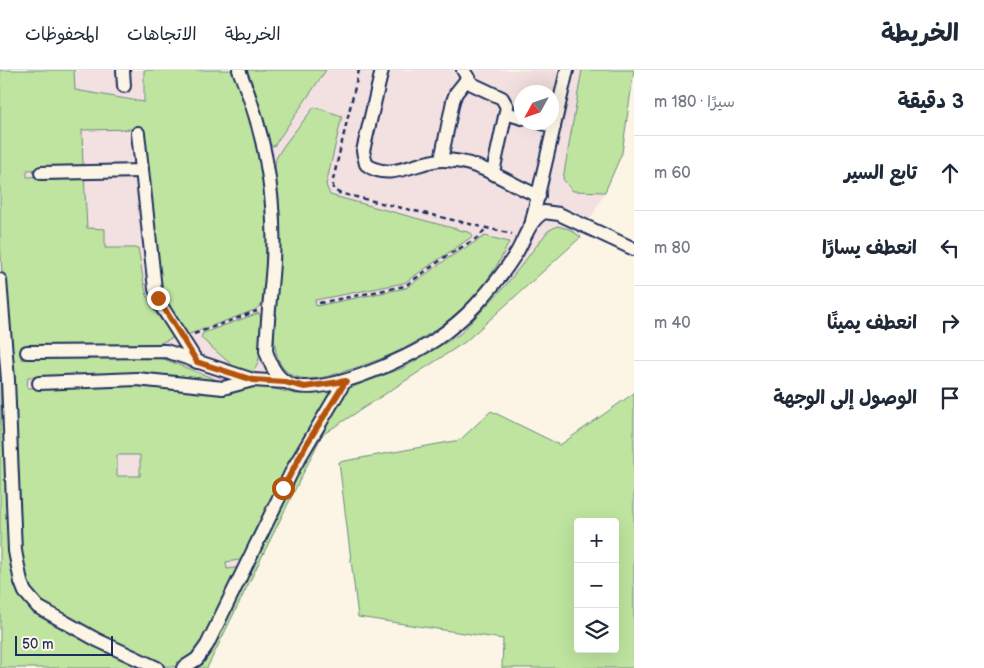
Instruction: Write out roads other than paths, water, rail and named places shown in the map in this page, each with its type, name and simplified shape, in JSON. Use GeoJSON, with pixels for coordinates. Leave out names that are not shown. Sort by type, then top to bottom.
{"type":"FeatureCollection","features":[{"type":"Feature","properties":{"kind":"lane"},"geometry":{"type":"LineString","coordinates":[[123,70],[124,86]]}},
{"type":"Feature","properties":{"kind":"lane"},"geometry":{"type":"LineString","coordinates":[[240,70],[256,113],[270,182],[273,262],[266,351],[270,363],[285,382]]}},
{"type":"Feature","properties":{"kind":"lane"},"geometry":{"type":"LineString","coordinates":[[382,70],[363,151],[366,164],[371,168],[386,172],[441,160],[459,161],[477,165],[493,172],[517,188],[539,196]]}},
{"type":"Feature","properties":{"kind":"lane"},"geometry":{"type":"LineString","coordinates":[[559,105],[567,70]]}},
{"type":"Feature","properties":{"kind":"lane"},"geometry":{"type":"LineString","coordinates":[[441,160],[453,101],[466,74],[478,88],[502,98],[506,107],[493,172]]}},
{"type":"Feature","properties":{"kind":"lane"},"geometry":{"type":"LineString","coordinates":[[506,113],[514,116]]}},
{"type":"Feature","properties":{"kind":"lane"},"geometry":{"type":"LineString","coordinates":[[27,352],[166,351],[253,380],[285,382],[305,387],[346,381],[399,360],[434,341],[475,306],[499,278],[517,252],[532,221],[553,130]]}},
{"type":"Feature","properties":{"kind":"lane"},"geometry":{"type":"LineString","coordinates":[[138,133],[155,289],[162,307],[197,362]]}},
{"type":"Feature","properties":{"kind":"lane"},"geometry":{"type":"LineString","coordinates":[[41,173],[142,170]]}},
{"type":"Feature","properties":{"kind":"lane"},"geometry":{"type":"LineString","coordinates":[[532,221],[544,212],[559,214],[634,249]]}},
{"type":"Feature","properties":{"kind":"lane"},"geometry":{"type":"LineString","coordinates":[[0,280],[8,380],[15,551],[21,582],[25,592],[38,607],[97,640],[156,668]]}},
{"type":"Feature","properties":{"kind":"lane"},"geometry":{"type":"LineString","coordinates":[[39,383],[137,379],[223,388],[253,380]]}},
{"type":"Feature","properties":{"kind":"lane"},"geometry":{"type":"LineString","coordinates":[[183,668],[202,654],[294,467],[346,381]]}}]}
